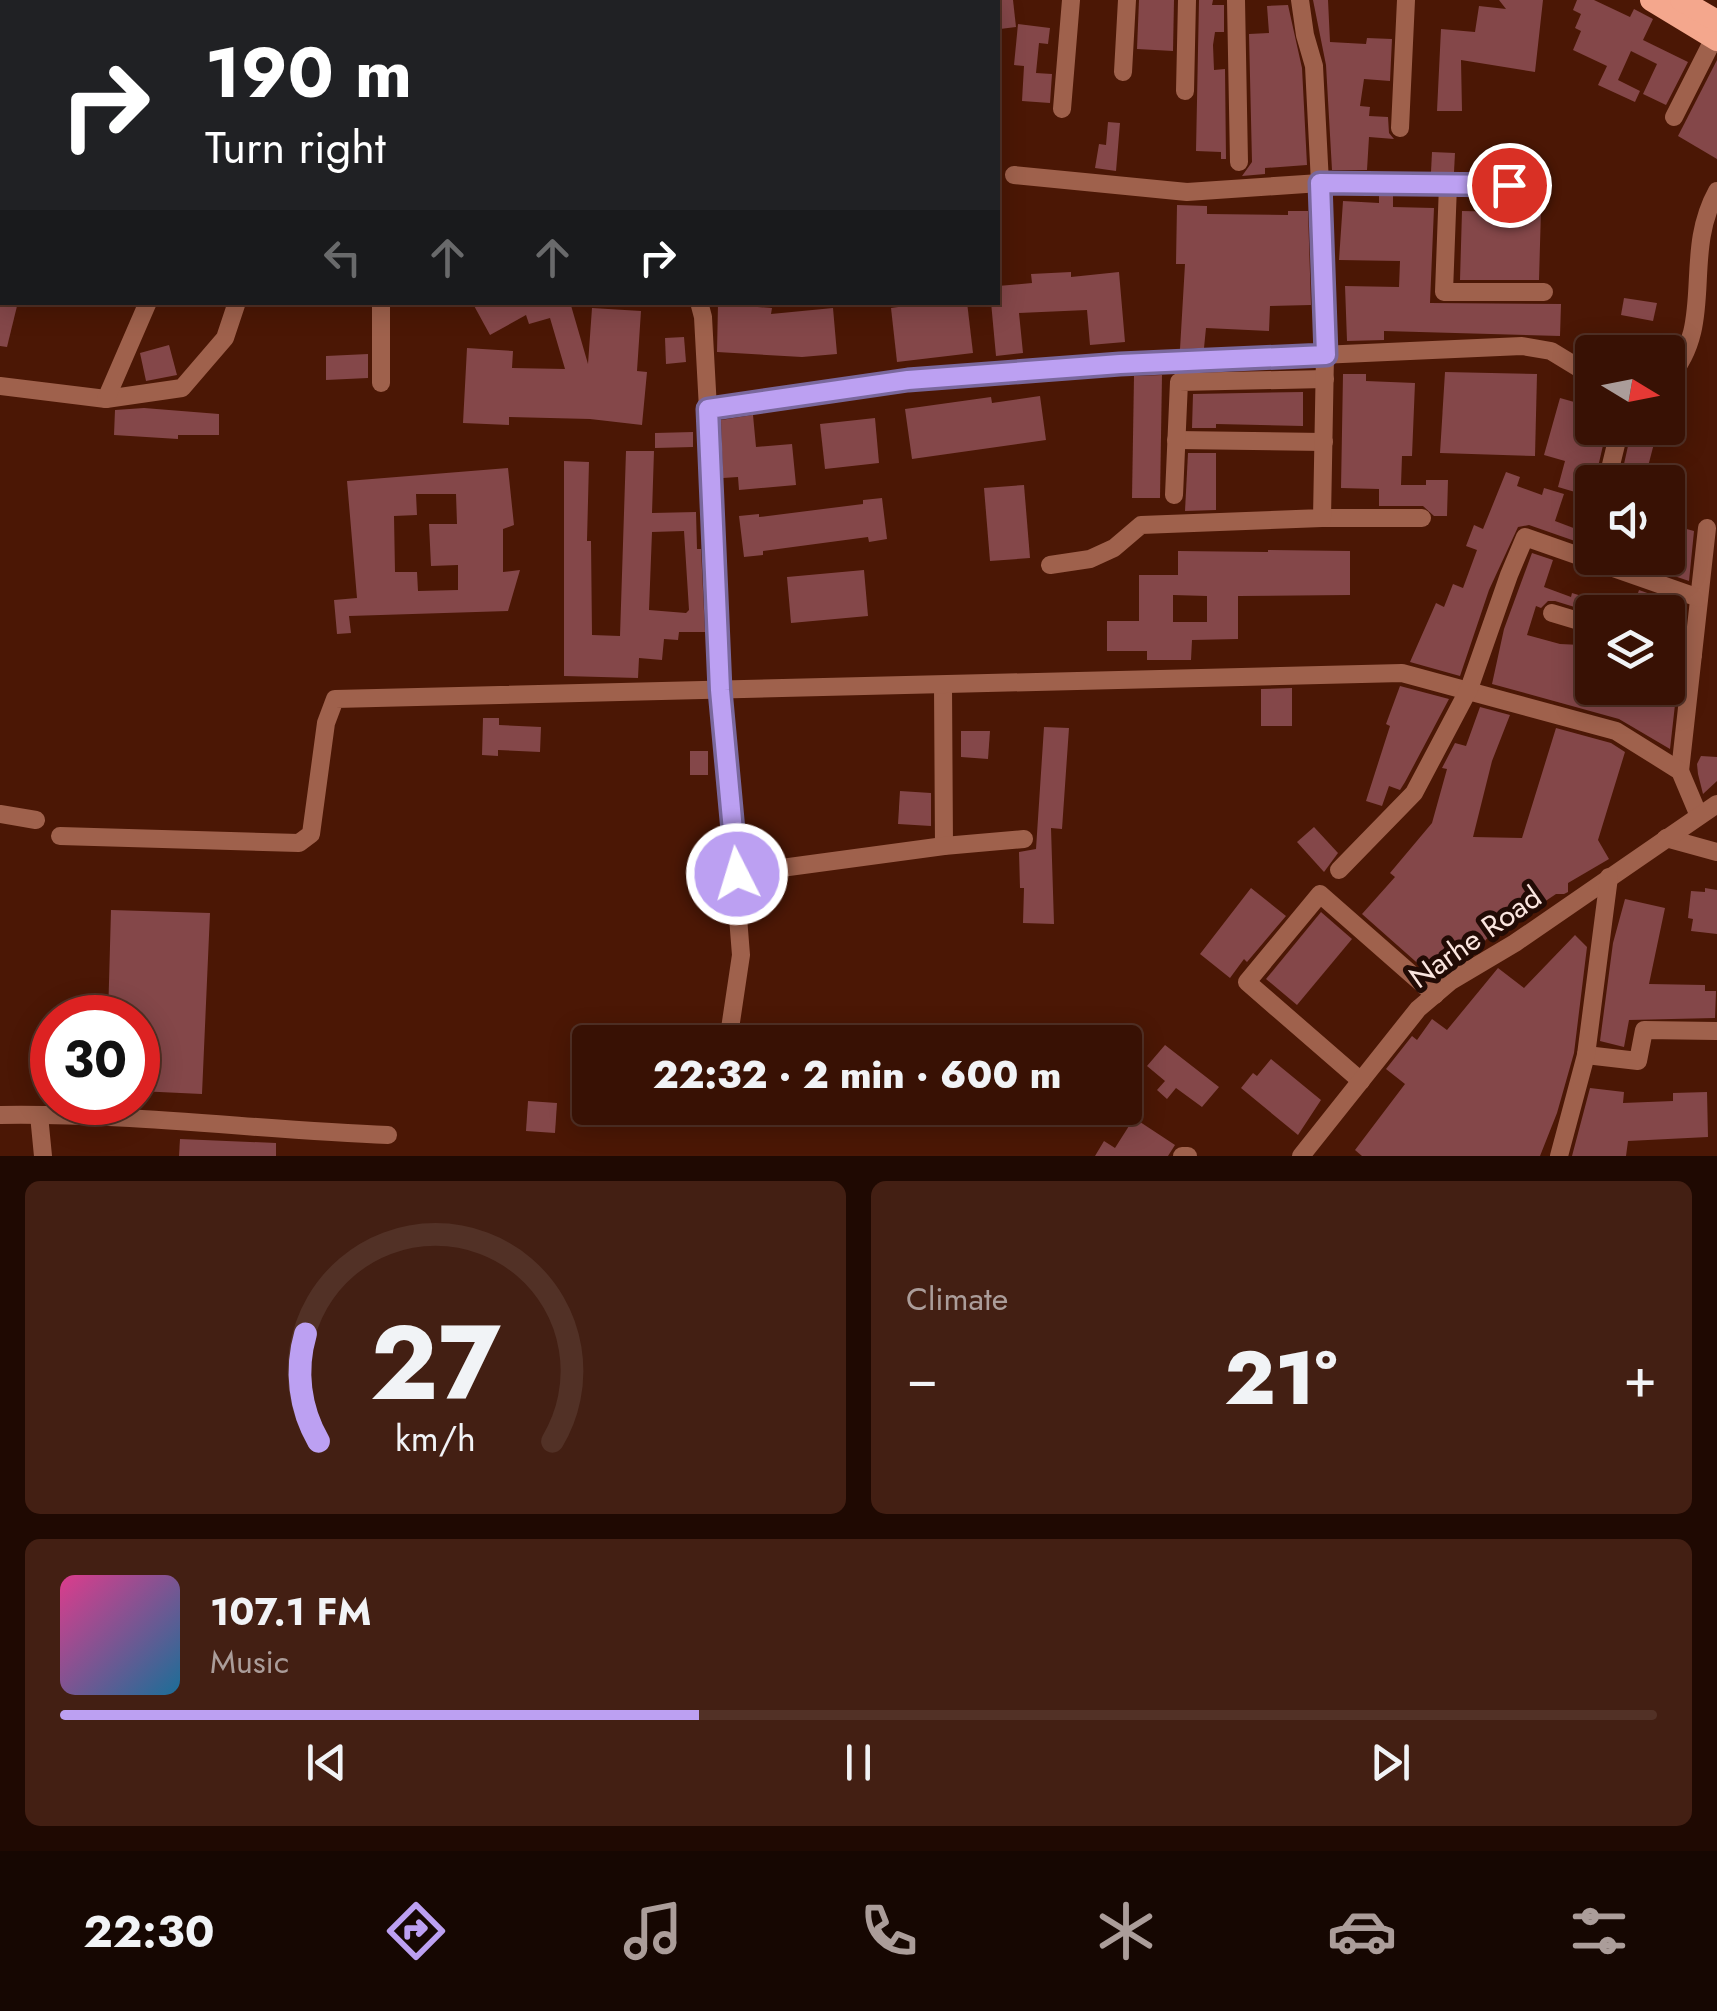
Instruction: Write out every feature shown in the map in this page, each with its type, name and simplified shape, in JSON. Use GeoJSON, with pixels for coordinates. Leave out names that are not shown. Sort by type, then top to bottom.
{"type":"FeatureCollection","features":[{"type":"Feature","properties":{"kind":"main road"},"geometry":{"type":"LineString","coordinates":[[1651,0],[1716,33]]}},
{"type":"Feature","properties":{"kind":"main road"},"geometry":{"type":"LineString","coordinates":[[1681,0],[1716,33]]}},
{"type":"Feature","properties":{"kind":"street"},"geometry":{"type":"LineString","coordinates":[[1062,109],[1071,0]]}},
{"type":"Feature","properties":{"kind":"street"},"geometry":{"type":"LineString","coordinates":[[1123,72],[1127,0]]}},
{"type":"Feature","properties":{"kind":"street"},"geometry":{"type":"LineString","coordinates":[[1186,91],[1187,0]]}},
{"type":"Feature","properties":{"kind":"street"},"geometry":{"type":"LineString","coordinates":[[1236,0],[1239,162]]}},
{"type":"Feature","properties":{"kind":"street"},"geometry":{"type":"LineString","coordinates":[[1300,0],[1304,35],[1314,66],[1320,183],[1326,355],[1322,518]]}},
{"type":"Feature","properties":{"kind":"street"},"geometry":{"type":"LineString","coordinates":[[1400,128],[1406,0]]}},
{"type":"Feature","properties":{"kind":"street"},"geometry":{"type":"LineString","coordinates":[[1674,117],[1716,33]]}},
{"type":"Feature","properties":{"kind":"street"},"geometry":{"type":"LineString","coordinates":[[1014,175],[1186,192],[1320,183],[1540,186]]}},
{"type":"Feature","properties":{"kind":"street"},"geometry":{"type":"LineString","coordinates":[[1448,185],[1444,292],[1544,292]]}},
{"type":"Feature","properties":{"kind":"street"},"geometry":{"type":"LineString","coordinates":[[1685,357],[1694,340],[1698,316],[1702,223],[1717,191]]}},
{"type":"Feature","properties":{"kind":"street"},"geometry":{"type":"LineString","coordinates":[[106,400],[147,305]]}},
{"type":"Feature","properties":{"kind":"street"},"geometry":{"type":"LineString","coordinates":[[0,386],[106,400],[182,388],[225,338],[236,305]]}},
{"type":"Feature","properties":{"kind":"street"},"geometry":{"type":"LineString","coordinates":[[381,305],[381,383]]}},
{"type":"Feature","properties":{"kind":"street"},"geometry":{"type":"LineString","coordinates":[[700,305],[720,690],[737,874],[740,954],[730,1025]]}},
{"type":"Feature","properties":{"kind":"street"},"geometry":{"type":"LineString","coordinates":[[708,409],[908,380],[1120,364],[1522,346],[1551,352],[1575,366]]}},
{"type":"Feature","properties":{"kind":"street"},"geometry":{"type":"LineString","coordinates":[[1174,496],[1178,382],[1325,379]]}},
{"type":"Feature","properties":{"kind":"street"},"geometry":{"type":"LineString","coordinates":[[1176,440],[1324,442]]}},
{"type":"Feature","properties":{"kind":"street"},"geometry":{"type":"LineString","coordinates":[[1050,565],[1102,554],[1140,525],[1422,518]]}},
{"type":"Feature","properties":{"kind":"street"},"geometry":{"type":"LineString","coordinates":[[1699,816],[1680,771],[1707,528]]}},
{"type":"Feature","properties":{"kind":"street"},"geometry":{"type":"LineString","coordinates":[[1338,870],[1414,793],[1469,689],[1508,575],[1525,538],[1699,598]]}},
{"type":"Feature","properties":{"kind":"street"},"geometry":{"type":"LineString","coordinates":[[1552,613],[1575,620]]}},
{"type":"Feature","properties":{"kind":"street"},"geometry":{"type":"LineString","coordinates":[[1685,652],[1693,654]]}},
{"type":"Feature","properties":{"kind":"street"},"geometry":{"type":"LineString","coordinates":[[60,836],[299,843],[311,834],[326,723],[335,699],[1402,673],[1616,731],[1680,771]]}},
{"type":"Feature","properties":{"kind":"street"},"geometry":{"type":"LineString","coordinates":[[943,686],[944,846]]}},
{"type":"Feature","properties":{"kind":"street","name":"Narhe Road"},"geometry":{"type":"LineString","coordinates":[[1301,1156],[1418,1009],[1717,804]]}},
{"type":"Feature","properties":{"kind":"street"},"geometry":{"type":"LineString","coordinates":[[0,814],[36,820]]}},
{"type":"Feature","properties":{"kind":"street"},"geometry":{"type":"LineString","coordinates":[[1666,838],[1717,852]]}},
{"type":"Feature","properties":{"kind":"street"},"geometry":{"type":"LineString","coordinates":[[737,874],[1024,839]]}},
{"type":"Feature","properties":{"kind":"street"},"geometry":{"type":"LineString","coordinates":[[1559,1156],[1586,1055],[1609,877]]}},
{"type":"Feature","properties":{"kind":"street"},"geometry":{"type":"LineString","coordinates":[[1360,1081],[1247,982],[1320,894],[1435,995]]}},
{"type":"Feature","properties":{"kind":"street"},"geometry":{"type":"LineString","coordinates":[[1586,1055],[1638,1060],[1644,1030],[1717,1030]]}},
{"type":"Feature","properties":{"kind":"street"},"geometry":{"type":"LineString","coordinates":[[0,1115],[30,1115]]}},
{"type":"Feature","properties":{"kind":"street"},"geometry":{"type":"LineString","coordinates":[[160,1120],[388,1135]]}},
{"type":"Feature","properties":{"kind":"street"},"geometry":{"type":"LineString","coordinates":[[40,1125],[43,1156]]}},
{"type":"Feature","properties":{"kind":"building"},"geometry":{"type":"Polygon","coordinates":[[[1000,0],[1013,0],[1016,27],[1000,29],[1000,0]]]}},
{"type":"Feature","properties":{"kind":"building"},"geometry":{"type":"Polygon","coordinates":[[[1139,0],[1174,0],[1173,51],[1137,49],[1139,0]]]}},
{"type":"Feature","properties":{"kind":"building"},"geometry":{"type":"Polygon","coordinates":[[[1199,0],[1224,5],[1224,32],[1215,32],[1213,45],[1214,70],[1225,69],[1226,159],[1221,159],[1221,152],[1196,151],[1199,0]]]}},
{"type":"Feature","properties":{"kind":"building"},"geometry":{"type":"Polygon","coordinates":[[[1313,0],[1328,0],[1330,42],[1366,44],[1367,38],[1392,39],[1390,81],[1364,79],[1360,106],[1370,107],[1369,116],[1388,117],[1389,133],[1394,139],[1369,137],[1367,170],[1332,170],[1326,65],[1313,0]]]}},
{"type":"Feature","properties":{"kind":"building"},"geometry":{"type":"Polygon","coordinates":[[[1499,0],[1543,0],[1535,72],[1461,60],[1462,111],[1437,111],[1441,29],[1475,32],[1479,6],[1506,9],[1499,0]]]}},
{"type":"Feature","properties":{"kind":"building"},"geometry":{"type":"Polygon","coordinates":[[[1577,0],[1594,0],[1630,17],[1634,9],[1653,19],[1643,40],[1688,62],[1666,105],[1643,94],[1657,64],[1631,51],[1618,80],[1640,91],[1635,102],[1598,85],[1607,66],[1573,50],[1581,31],[1575,28],[1581,14],[1573,10],[1577,0]]]}},
{"type":"Feature","properties":{"kind":"building"},"geometry":{"type":"Polygon","coordinates":[[[1288,5],[1302,68],[1307,165],[1265,168],[1265,174],[1242,176],[1252,162],[1249,34],[1269,33],[1267,6],[1288,5]]]}},
{"type":"Feature","properties":{"kind":"building"},"geometry":{"type":"Polygon","coordinates":[[[1018,24],[1050,28],[1048,44],[1039,43],[1036,73],[1052,74],[1050,103],[1022,101],[1024,66],[1014,65],[1018,24]]]}},
{"type":"Feature","properties":{"kind":"building"},"geometry":{"type":"Polygon","coordinates":[[[1717,60],[1717,159],[1678,136],[1717,60]]]}},
{"type":"Feature","properties":{"kind":"building"},"geometry":{"type":"Polygon","coordinates":[[[1108,122],[1120,123],[1116,171],[1095,168],[1099,144],[1106,145],[1108,122]]]}},
{"type":"Feature","properties":{"kind":"building"},"geometry":{"type":"Polygon","coordinates":[[[1432,152],[1455,153],[1454,172],[1431,172],[1432,152]]]}},
{"type":"Feature","properties":{"kind":"building"},"geometry":{"type":"Polygon","coordinates":[[[1379,196],[1393,196],[1393,207],[1434,208],[1430,303],[1561,304],[1560,336],[1384,331],[1384,340],[1347,341],[1345,286],[1399,287],[1400,261],[1339,260],[1343,201],[1379,203],[1379,196]]]}},
{"type":"Feature","properties":{"kind":"building"},"geometry":{"type":"Polygon","coordinates":[[[1177,205],[1207,206],[1207,214],[1288,215],[1288,211],[1308,211],[1311,305],[1270,306],[1269,331],[1206,328],[1204,348],[1180,349],[1185,264],[1176,264],[1177,205]]]}},
{"type":"Feature","properties":{"kind":"building"},"geometry":{"type":"Polygon","coordinates":[[[1541,210],[1539,280],[1460,280],[1462,211],[1541,210]]]}},
{"type":"Feature","properties":{"kind":"building"},"geometry":{"type":"Polygon","coordinates":[[[1071,272],[1071,277],[1119,272],[1125,342],[1090,345],[1087,310],[1019,313],[1023,353],[996,356],[991,305],[1000,305],[1000,286],[1032,283],[1031,274],[1071,272]]]}},
{"type":"Feature","properties":{"kind":"building"},"geometry":{"type":"Polygon","coordinates":[[[1624,298],[1657,303],[1653,321],[1621,315],[1624,298]]]}},
{"type":"Feature","properties":{"kind":"building"},"geometry":{"type":"Polygon","coordinates":[[[0,305],[17,305],[7,347],[0,346],[0,305]]]}},
{"type":"Feature","properties":{"kind":"building"},"geometry":{"type":"Polygon","coordinates":[[[474,305],[571,305],[588,364],[592,308],[641,311],[637,371],[647,372],[642,425],[509,417],[509,425],[463,423],[467,348],[513,351],[512,368],[565,369],[550,318],[529,324],[526,315],[490,335],[474,305]]]}},
{"type":"Feature","properties":{"kind":"building"},"geometry":{"type":"Polygon","coordinates":[[[718,305],[772,308],[771,314],[833,308],[837,354],[802,357],[717,352],[718,305]]]}},
{"type":"Feature","properties":{"kind":"building"},"geometry":{"type":"Polygon","coordinates":[[[967,305],[973,353],[897,362],[891,308],[967,305]]]}},
{"type":"Feature","properties":{"kind":"building"},"geometry":{"type":"Polygon","coordinates":[[[684,337],[686,362],[666,364],[665,338],[684,337]]]}},
{"type":"Feature","properties":{"kind":"building"},"geometry":{"type":"Polygon","coordinates":[[[169,345],[177,375],[146,381],[140,353],[169,345]]]}},
{"type":"Feature","properties":{"kind":"building"},"geometry":{"type":"Polygon","coordinates":[[[368,354],[368,378],[326,380],[326,356],[368,354]]]}},
{"type":"Feature","properties":{"kind":"building"},"geometry":{"type":"Polygon","coordinates":[[[1445,372],[1537,374],[1535,456],[1440,453],[1445,372]]]}},
{"type":"Feature","properties":{"kind":"building"},"geometry":{"type":"Polygon","coordinates":[[[1343,374],[1366,374],[1366,381],[1415,383],[1412,456],[1402,456],[1401,485],[1448,480],[1447,516],[1434,516],[1423,506],[1379,506],[1379,489],[1341,488],[1343,374]]]}},
{"type":"Feature","properties":{"kind":"building"},"geometry":{"type":"Polygon","coordinates":[[[1162,375],[1160,498],[1132,498],[1134,376],[1162,375]]]}},
{"type":"Feature","properties":{"kind":"building"},"geometry":{"type":"Polygon","coordinates":[[[1303,392],[1303,426],[1216,424],[1216,428],[1192,428],[1193,394],[1303,392]]]}},
{"type":"Feature","properties":{"kind":"building"},"geometry":{"type":"Polygon","coordinates":[[[1040,396],[1046,440],[912,459],[905,409],[991,397],[992,403],[1040,396]]]}},
{"type":"Feature","properties":{"kind":"building"},"geometry":{"type":"Polygon","coordinates":[[[1560,398],[1575,402],[1575,445],[1603,445],[1598,465],[1575,465],[1575,492],[1558,487],[1565,461],[1544,455],[1560,398]]]}},
{"type":"Feature","properties":{"kind":"building"},"geometry":{"type":"Polygon","coordinates":[[[144,408],[219,414],[219,435],[178,435],[178,439],[114,435],[115,410],[144,408]]]}},
{"type":"Feature","properties":{"kind":"building"},"geometry":{"type":"Polygon","coordinates":[[[753,415],[756,447],[792,444],[796,485],[739,490],[738,477],[723,478],[721,420],[753,415]]]}},
{"type":"Feature","properties":{"kind":"building"},"geometry":{"type":"Polygon","coordinates":[[[875,418],[879,463],[825,469],[820,424],[875,418]]]}},
{"type":"Feature","properties":{"kind":"building"},"geometry":{"type":"Polygon","coordinates":[[[693,432],[693,447],[655,448],[655,433],[693,432]]]}},
{"type":"Feature","properties":{"kind":"building"},"geometry":{"type":"Polygon","coordinates":[[[1628,445],[1654,445],[1648,465],[1624,465],[1628,445]]]}},
{"type":"Feature","properties":{"kind":"building"},"geometry":{"type":"Polygon","coordinates":[[[626,451],[654,451],[652,513],[696,512],[705,632],[679,632],[678,640],[664,639],[662,660],[639,658],[638,678],[564,676],[564,461],[589,462],[587,541],[591,541],[592,635],[620,636],[626,451]],[[684,531],[652,532],[649,610],[689,610],[684,531]]]}},
{"type":"Feature","properties":{"kind":"building"},"geometry":{"type":"Polygon","coordinates":[[[1188,453],[1216,453],[1216,510],[1185,511],[1188,453]]]}},
{"type":"Feature","properties":{"kind":"building"},"geometry":{"type":"Polygon","coordinates":[[[508,468],[514,525],[503,529],[503,572],[520,570],[508,611],[349,616],[351,633],[337,634],[334,600],[357,598],[347,481],[508,468]],[[416,494],[417,515],[394,516],[395,572],[417,572],[418,591],[458,590],[458,565],[431,566],[429,524],[457,524],[456,494],[416,494]]]}},
{"type":"Feature","properties":{"kind":"building"},"geometry":{"type":"Polygon","coordinates":[[[1506,472],[1520,477],[1517,486],[1542,495],[1544,488],[1564,494],[1555,521],[1575,529],[1575,541],[1529,525],[1518,527],[1489,590],[1460,676],[1410,662],[1436,603],[1444,607],[1453,584],[1463,588],[1477,550],[1466,546],[1474,525],[1483,529],[1506,472]]]}},
{"type":"Feature","properties":{"kind":"building"},"geometry":{"type":"Polygon","coordinates":[[[1024,485],[1030,558],[990,561],[984,488],[1024,485]]]}},
{"type":"Feature","properties":{"kind":"building"},"geometry":{"type":"Polygon","coordinates":[[[882,498],[887,539],[869,542],[868,537],[744,557],[739,516],[863,504],[863,500],[882,498]]]}},
{"type":"Feature","properties":{"kind":"building"},"geometry":{"type":"Polygon","coordinates":[[[1685,529],[1694,531],[1689,581],[1671,575],[1685,575],[1685,529]]]}},
{"type":"Feature","properties":{"kind":"building"},"geometry":{"type":"Polygon","coordinates":[[[1178,551],[1350,551],[1350,595],[1238,596],[1238,639],[1192,640],[1191,660],[1147,660],[1147,651],[1107,651],[1107,621],[1139,621],[1139,575],[1178,575],[1178,551]],[[1173,595],[1173,622],[1207,622],[1207,596],[1173,595]]]}},
{"type":"Feature","properties":{"kind":"building"},"geometry":{"type":"Polygon","coordinates":[[[1532,553],[1553,560],[1544,587],[1571,597],[1572,593],[1578,595],[1575,595],[1575,607],[1555,601],[1548,601],[1541,608],[1536,606],[1527,635],[1575,645],[1575,705],[1675,705],[1670,749],[1619,719],[1492,684],[1504,629],[1532,553]]]}},
{"type":"Feature","properties":{"kind":"building"},"geometry":{"type":"Polygon","coordinates":[[[864,570],[868,616],[791,623],[787,577],[864,570]]]}},
{"type":"Feature","properties":{"kind":"building"},"geometry":{"type":"Polygon","coordinates":[[[1400,686],[1449,699],[1400,790],[1389,786],[1382,806],[1366,801],[1400,686]]]}},
{"type":"Feature","properties":{"kind":"building"},"geometry":{"type":"Polygon","coordinates":[[[1292,688],[1292,726],[1261,726],[1261,689],[1292,688]]]}},
{"type":"Feature","properties":{"kind":"building"},"geometry":{"type":"Polygon","coordinates":[[[1480,707],[1510,715],[1492,761],[1473,837],[1522,838],[1556,728],[1611,743],[1625,752],[1598,840],[1609,859],[1568,883],[1568,892],[1556,894],[1519,919],[1511,912],[1468,957],[1458,947],[1432,976],[1362,914],[1395,877],[1390,873],[1432,823],[1447,769],[1442,768],[1455,743],[1466,746],[1480,707]]]}},
{"type":"Feature","properties":{"kind":"building"},"geometry":{"type":"Polygon","coordinates":[[[483,718],[499,718],[499,725],[541,727],[540,752],[498,750],[498,756],[482,755],[483,718]]]}},
{"type":"Feature","properties":{"kind":"building"},"geometry":{"type":"Polygon","coordinates":[[[1044,727],[1069,728],[1062,829],[1051,828],[1054,924],[1023,923],[1024,888],[1020,888],[1019,852],[1036,849],[1044,727]]]}},
{"type":"Feature","properties":{"kind":"building"},"geometry":{"type":"Polygon","coordinates":[[[961,731],[990,731],[988,759],[961,757],[961,731]]]}},
{"type":"Feature","properties":{"kind":"building"},"geometry":{"type":"Polygon","coordinates":[[[690,751],[708,751],[708,775],[690,775],[690,751]]]}},
{"type":"Feature","properties":{"kind":"building"},"geometry":{"type":"Polygon","coordinates":[[[1701,756],[1717,757],[1717,781],[1703,794],[1697,764],[1701,756]]]}},
{"type":"Feature","properties":{"kind":"building"},"geometry":{"type":"Polygon","coordinates":[[[900,791],[931,793],[931,826],[898,824],[900,791]]]}},
{"type":"Feature","properties":{"kind":"building"},"geometry":{"type":"Polygon","coordinates":[[[1314,827],[1338,853],[1324,872],[1297,842],[1314,827]]]}},
{"type":"Feature","properties":{"kind":"building"},"geometry":{"type":"Polygon","coordinates":[[[1251,888],[1286,916],[1230,978],[1200,954],[1251,888]]]}},
{"type":"Feature","properties":{"kind":"building"},"geometry":{"type":"Polygon","coordinates":[[[1705,888],[1717,890],[1717,934],[1691,931],[1691,891],[1705,892],[1705,888]]]}},
{"type":"Feature","properties":{"kind":"building"},"geometry":{"type":"Polygon","coordinates":[[[1625,899],[1665,908],[1649,984],[1705,985],[1705,991],[1716,991],[1715,1018],[1629,1020],[1624,1047],[1600,1041],[1613,943],[1625,899]]]}},
{"type":"Feature","properties":{"kind":"building"},"geometry":{"type":"Polygon","coordinates":[[[111,910],[210,913],[202,1094],[160,1092],[160,995],[109,995],[111,910]]]}},
{"type":"Feature","properties":{"kind":"building"},"geometry":{"type":"Polygon","coordinates":[[[1321,912],[1352,939],[1297,1005],[1266,979],[1321,912]]]}},
{"type":"Feature","properties":{"kind":"building"},"geometry":{"type":"Polygon","coordinates":[[[1575,935],[1587,947],[1574,1053],[1540,1156],[1362,1156],[1355,1150],[1405,1084],[1386,1069],[1412,1036],[1417,1040],[1432,1019],[1447,1030],[1498,968],[1524,988],[1575,935]]]}},
{"type":"Feature","properties":{"kind":"building"},"geometry":{"type":"Polygon","coordinates":[[[1165,1045],[1219,1087],[1202,1107],[1176,1088],[1167,1099],[1157,1090],[1165,1081],[1147,1066],[1165,1045]]]}},
{"type":"Feature","properties":{"kind":"building"},"geometry":{"type":"Polygon","coordinates":[[[1271,1059],[1321,1100],[1298,1135],[1241,1088],[1271,1059]]]}},
{"type":"Feature","properties":{"kind":"building"},"geometry":{"type":"Polygon","coordinates":[[[1590,1088],[1624,1092],[1623,1103],[1673,1101],[1673,1093],[1707,1092],[1708,1137],[1628,1141],[1626,1156],[1572,1156],[1590,1088]]]}},
{"type":"Feature","properties":{"kind":"building"},"geometry":{"type":"Polygon","coordinates":[[[528,1101],[557,1103],[555,1133],[526,1131],[528,1101]]]}},
{"type":"Feature","properties":{"kind":"building"},"geometry":{"type":"Polygon","coordinates":[[[1142,1123],[1175,1145],[1168,1156],[1095,1156],[1104,1141],[1115,1148],[1130,1125],[1142,1123]]]}},
{"type":"Feature","properties":{"kind":"building"},"geometry":{"type":"Polygon","coordinates":[[[180,1139],[276,1143],[276,1156],[179,1156],[180,1139]]]}},
{"type":"Feature","properties":{"kind":"route"},"geometry":{"type":"LineString","coordinates":[[737,874],[720,690],[708,409],[908,380],[1120,364],[1326,355],[1320,183],[1509,185]]}}]}
